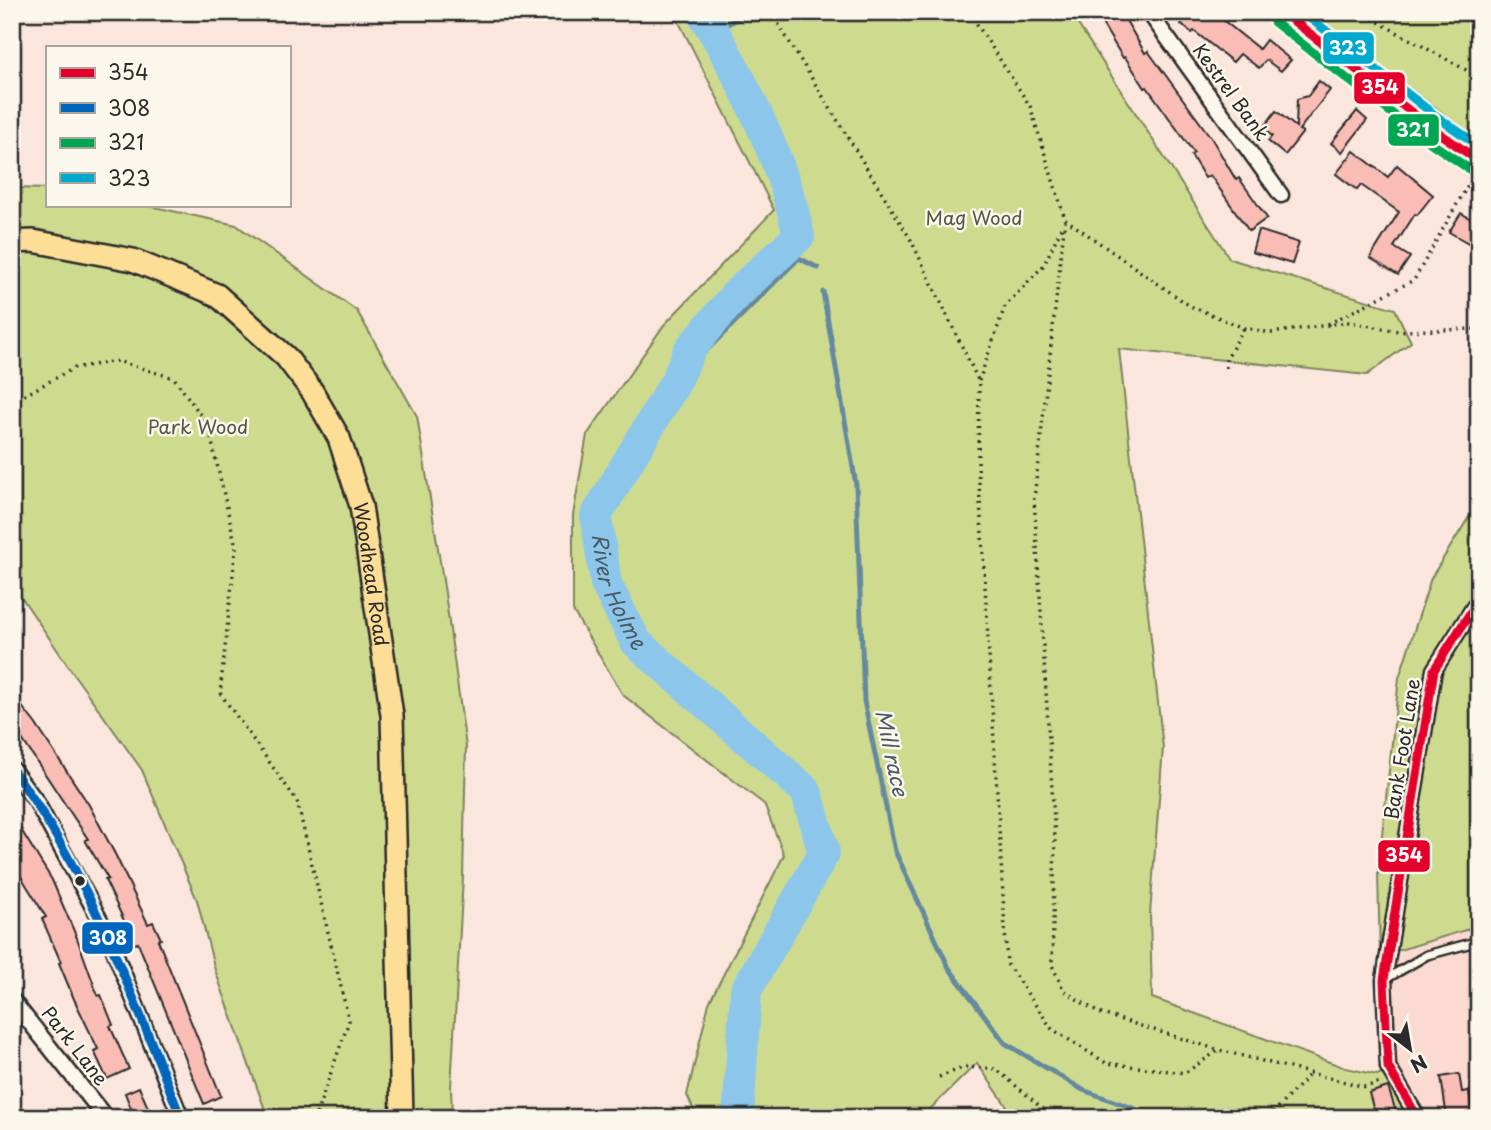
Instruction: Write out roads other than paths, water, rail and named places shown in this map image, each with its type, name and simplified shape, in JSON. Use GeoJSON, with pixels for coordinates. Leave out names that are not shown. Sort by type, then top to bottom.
{"type":"FeatureCollection","features":[{"type":"Feature","properties":{"kind":"main road","name":"Woodhead Road"},"geometry":{"type":"LineString","coordinates":[[12,242],[33,241],[133,260],[217,295],[286,357],[312,391],[339,438],[361,506],[392,715],[402,1118]]}},
{"type":"Feature","properties":{"kind":"street","name":"Kestrel Bank"},"geometry":{"type":"LineString","coordinates":[[1152,12],[1150,14],[1281,195]]}},
{"type":"Feature","properties":{"kind":"street"},"geometry":{"type":"LineString","coordinates":[[1282,12],[1476,160]]}},
{"type":"Feature","properties":{"kind":"street","name":"Bank Foot Lane"},"geometry":{"type":"LineString","coordinates":[[1418,1118],[1392,1078],[1388,1067],[1384,980],[1434,670],[1479,599]]}},
{"type":"Feature","properties":{"kind":"street"},"geometry":{"type":"LineString","coordinates":[[12,769],[36,801],[108,935],[181,1118]]}},
{"type":"Feature","properties":{"kind":"street","name":"Park Lane"},"geometry":{"type":"LineString","coordinates":[[12,1000],[107,1118]]}},
{"type":"Feature","properties":{"kind":"lane"},"geometry":{"type":"LineString","coordinates":[[1476,160],[1479,135]]}},
{"type":"Feature","properties":{"kind":"lane"},"geometry":{"type":"LineString","coordinates":[[1384,980],[1427,955],[1479,941]]}},
{"type":"Feature","properties":{"kind":"waterway","name":"River Holme"},"geometry":{"type":"LineString","coordinates":[[701,12],[749,97],[782,175],[799,236],[738,292],[690,349],[676,381],[596,516],[606,584],[636,642],[806,791],[824,853],[746,990],[738,1118]]}},
{"type":"Feature","properties":{"kind":"waterway"},"geometry":{"type":"LineString","coordinates":[[715,31],[750,12]]}},
{"type":"Feature","properties":{"kind":"waterway","name":"Mill race"},"geometry":{"type":"LineString","coordinates":[[676,381],[799,258],[818,268]]}},
{"type":"Feature","properties":{"kind":"waterway","name":"Mill race"},"geometry":{"type":"LineString","coordinates":[[823,292],[856,485],[864,701],[895,851],[949,968],[1005,1043],[1083,1090],[1138,1110]]}},
{"type":"Feature","properties":{"kind":"park label","name":"Mag Wood"},"geometry":{"type":"Point","coordinates":[974,218]}},
{"type":"Feature","properties":{"kind":"park label","name":"Park Wood"},"geometry":{"type":"Point","coordinates":[198,427]}}]}
